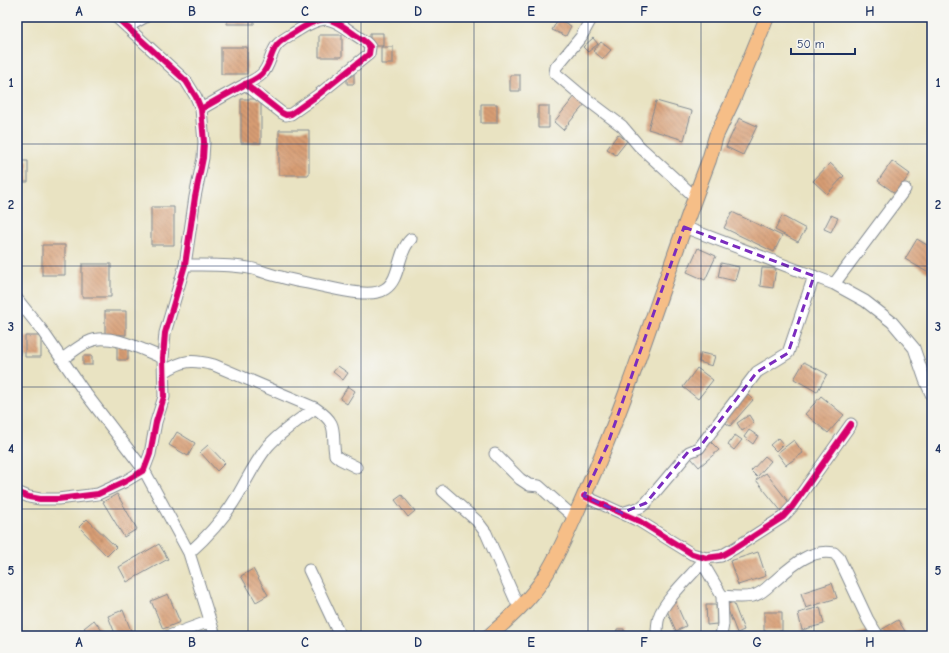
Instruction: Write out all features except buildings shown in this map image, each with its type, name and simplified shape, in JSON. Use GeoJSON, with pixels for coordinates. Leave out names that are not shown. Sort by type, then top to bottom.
{"type":"FeatureCollection","features":[{"type":"Feature","properties":{"kind":"main road"},"geometry":{"type":"LineString","coordinates":[[489,636],[519,608],[545,577],[575,518],[607,446],[709,160],[716,136],[733,100],[763,19]]}},
{"type":"Feature","properties":{"kind":"street"},"geometry":{"type":"LineString","coordinates":[[17,492],[40,498],[58,499],[98,494],[124,482],[144,470],[150,454],[156,422],[164,397],[164,372],[162,358],[165,334],[185,265],[195,197],[203,158],[204,142],[201,109],[196,97],[186,81],[116,17]]}},
{"type":"Feature","properties":{"kind":"street"},"geometry":{"type":"LineString","coordinates":[[127,27],[146,17]]}},
{"type":"Feature","properties":{"kind":"street"},"geometry":{"type":"LineString","coordinates":[[592,17],[581,37],[556,67],[555,73],[622,126],[639,146],[695,197]]}},
{"type":"Feature","properties":{"kind":"street"},"geometry":{"type":"LineString","coordinates":[[201,109],[260,75],[267,69],[271,56],[277,45],[314,21],[324,19],[344,26],[364,41],[370,48],[369,54],[318,95],[291,114],[286,115],[282,113],[245,84]]}},
{"type":"Feature","properties":{"kind":"street"},"geometry":{"type":"LineString","coordinates":[[834,284],[905,189]]}},
{"type":"Feature","properties":{"kind":"street"},"geometry":{"type":"LineString","coordinates":[[684,227],[834,284],[865,301],[892,322],[914,348],[932,396]]}},
{"type":"Feature","properties":{"kind":"street"},"geometry":{"type":"LineString","coordinates":[[185,265],[249,268],[281,278],[334,289],[352,292],[373,292],[384,290],[392,283],[406,244],[411,239]]}},
{"type":"Feature","properties":{"kind":"street"},"geometry":{"type":"LineString","coordinates":[[622,513],[641,507],[646,503],[689,452],[699,448],[756,372],[788,353],[814,276]]}},
{"type":"Feature","properties":{"kind":"street"},"geometry":{"type":"LineString","coordinates":[[17,298],[41,329],[83,390],[144,470],[189,553],[215,636]]}},
{"type":"Feature","properties":{"kind":"street"},"geometry":{"type":"LineString","coordinates":[[62,360],[88,341],[95,339],[121,341],[162,358]]}},
{"type":"Feature","properties":{"kind":"street"},"geometry":{"type":"LineString","coordinates":[[164,372],[182,362],[214,365],[315,408],[328,418],[333,426],[335,455],[356,467]]}},
{"type":"Feature","properties":{"kind":"street"},"geometry":{"type":"LineString","coordinates":[[189,553],[220,521],[257,461],[270,445],[315,408]]}},
{"type":"Feature","properties":{"kind":"street"},"geometry":{"type":"LineString","coordinates":[[657,636],[659,616],[664,606],[704,560],[721,556],[783,517],[792,507],[851,424]]}},
{"type":"Feature","properties":{"kind":"street"},"geometry":{"type":"LineString","coordinates":[[495,454],[520,479],[529,484],[539,486],[575,518]]}},
{"type":"Feature","properties":{"kind":"street"},"geometry":{"type":"LineString","coordinates":[[443,491],[477,521],[486,533],[519,608]]}},
{"type":"Feature","properties":{"kind":"street"},"geometry":{"type":"LineString","coordinates":[[584,496],[639,521],[704,560],[722,596],[723,624],[721,636]]}},
{"type":"Feature","properties":{"kind":"street"},"geometry":{"type":"LineString","coordinates":[[722,596],[754,596],[763,591],[795,564],[807,556],[818,553],[834,553],[839,558],[868,620],[878,636]]}},
{"type":"Feature","properties":{"kind":"street"},"geometry":{"type":"LineString","coordinates":[[309,570],[340,636]]}},
{"type":"Feature","properties":{"kind":"street"},"geometry":{"type":"LineString","coordinates":[[169,636],[210,621]]}},
{"type":"Feature","properties":{"kind":"highlighted area"},"geometry":{"type":"Polygon","coordinates":[[[684,227],[814,276],[788,353],[757,372],[699,448],[688,452],[646,503],[622,513],[584,496],[607,446],[684,227]]]}},
{"type":"Feature","properties":{"kind":"cycle path"},"geometry":{"type":"LineString","coordinates":[[17,492],[29,497],[40,499],[58,499],[98,494],[124,482],[144,470],[150,454],[156,422],[164,397],[163,358],[165,333],[185,265],[195,197],[203,158],[204,142],[201,109],[196,97],[186,81],[116,17]]}},
{"type":"Feature","properties":{"kind":"cycle path"},"geometry":{"type":"LineString","coordinates":[[201,109],[227,94],[244,85],[246,84],[260,76],[265,71],[277,45],[287,37],[313,22],[326,19],[332,20],[363,40],[370,47],[369,54],[318,95],[291,114],[286,115],[282,113],[245,84]]}},
{"type":"Feature","properties":{"kind":"cycle path"},"geometry":{"type":"LineString","coordinates":[[584,496],[639,521],[692,554],[706,558],[721,556],[783,517],[792,507],[851,424]]}}]}
